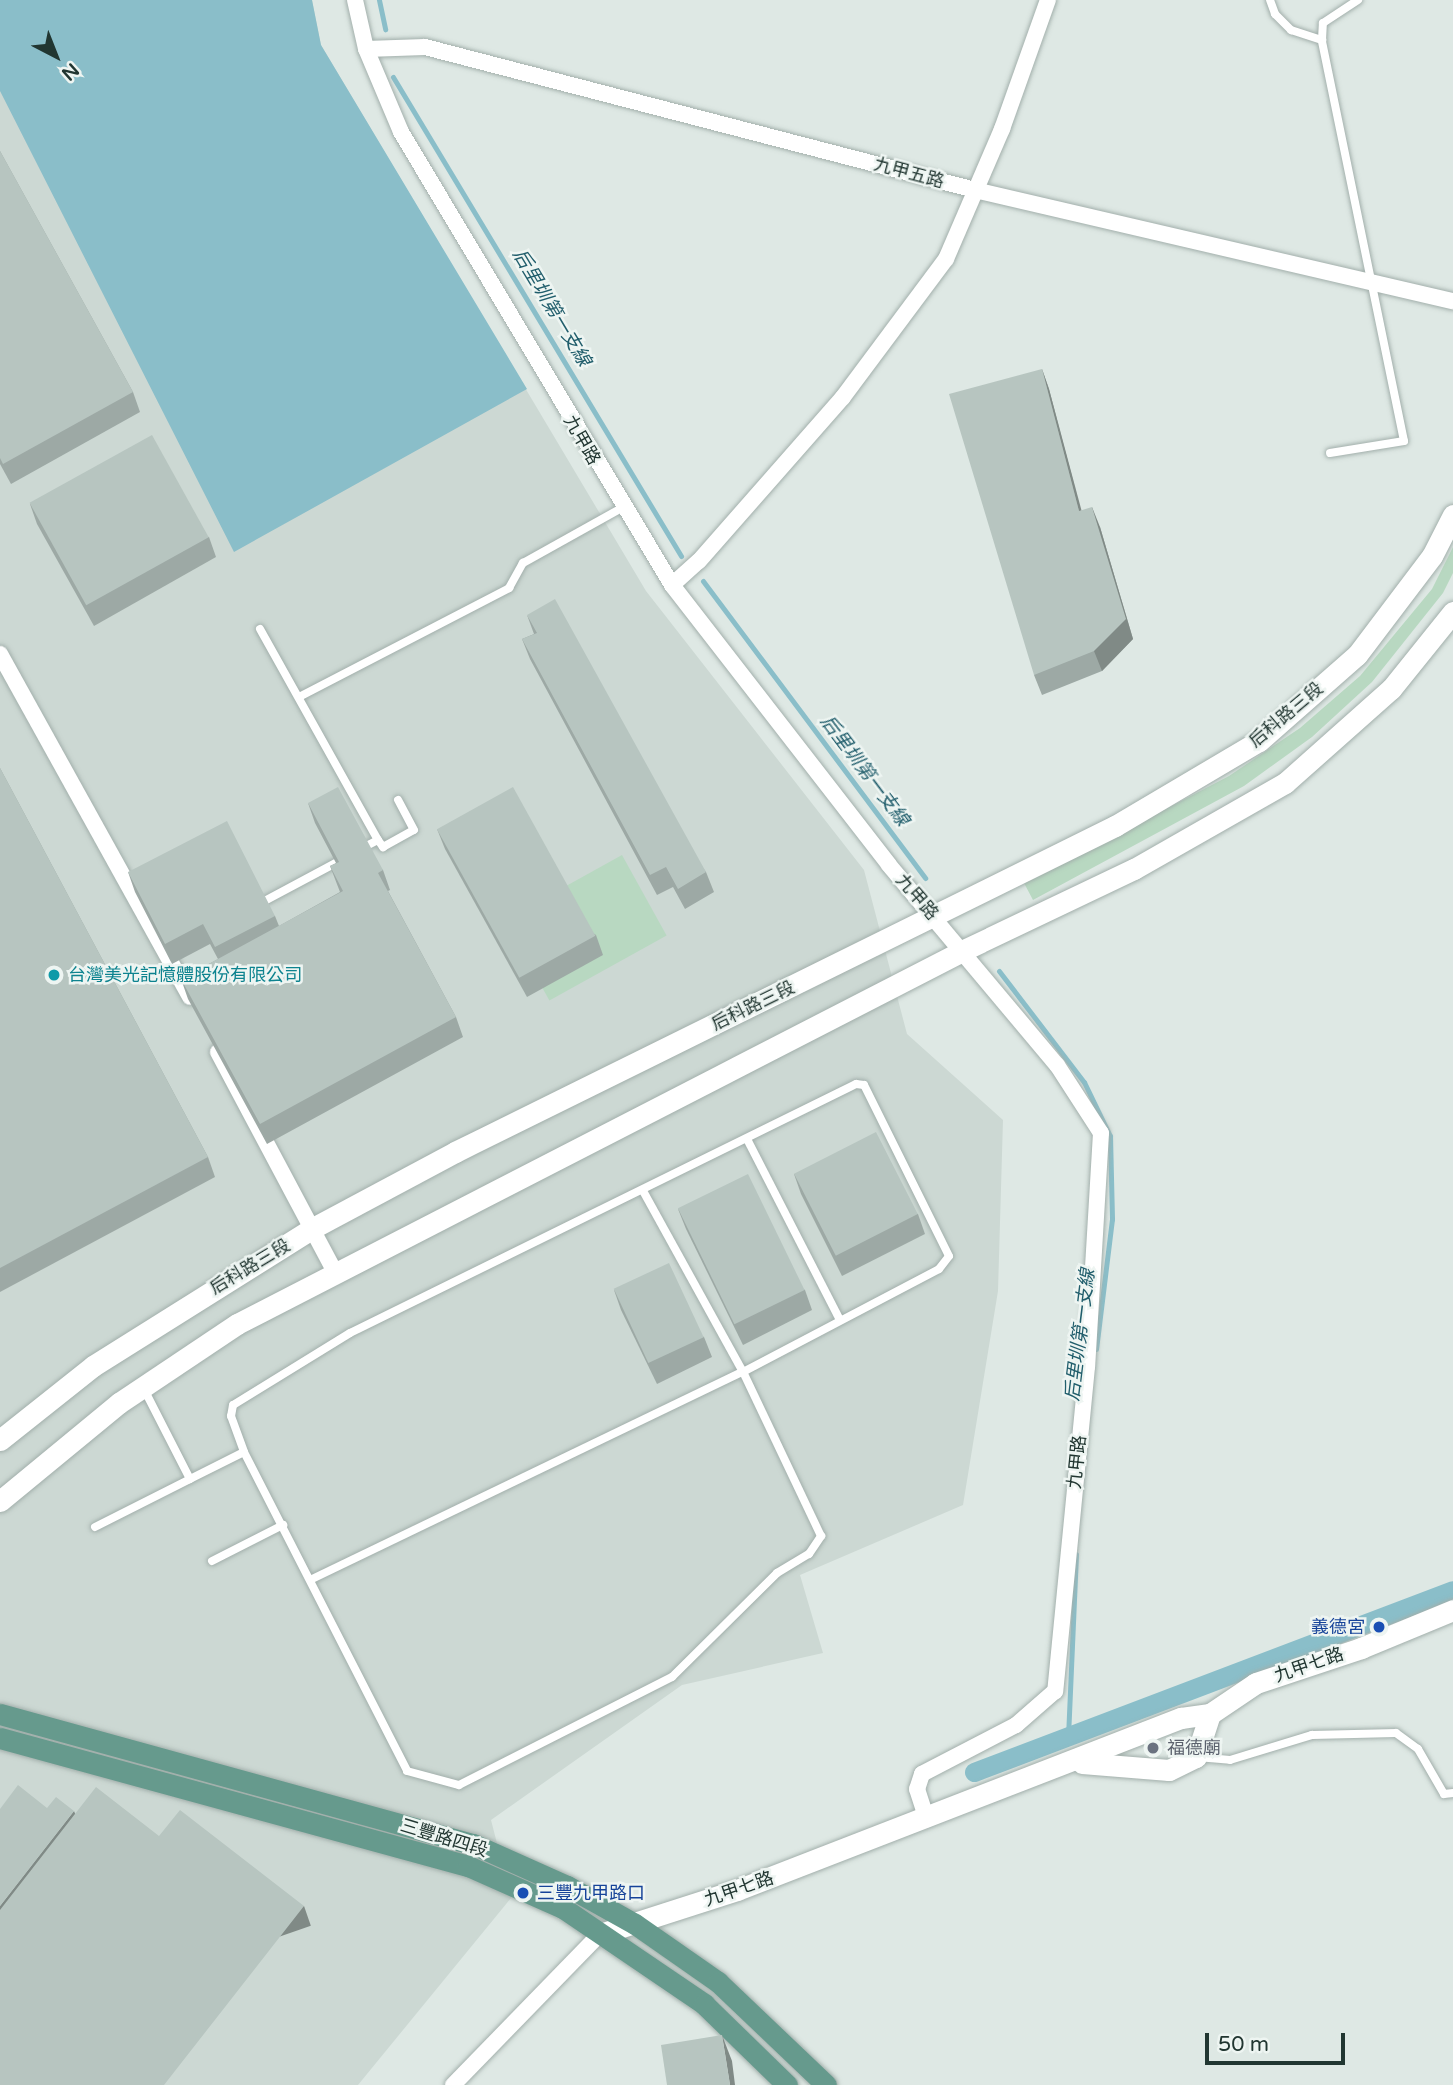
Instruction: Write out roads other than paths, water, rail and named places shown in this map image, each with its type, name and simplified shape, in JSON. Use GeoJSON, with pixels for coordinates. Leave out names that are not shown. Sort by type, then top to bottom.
{"type":"FeatureCollection","features":[{"type":"Feature","properties":{"kind":"main road","name":"三豐路四段"},"geometry":{"type":"LineString","coordinates":[[0,1714],[473,1844],[567,1886],[635,1924],[718,1982],[826,2085]]}},
{"type":"Feature","properties":{"kind":"main road","name":"三豐路四段"},"geometry":{"type":"LineString","coordinates":[[0,1738],[468,1866],[563,1908],[704,2004],[787,2085]]}},
{"type":"Feature","properties":{"kind":"street","name":"九甲路"},"geometry":{"type":"LineString","coordinates":[[355,0],[366,49],[401,132],[622,508],[672,585],[933,916],[1057,1065],[1101,1133],[1099,1187],[1055,1691],[1016,1725],[922,1774],[917,1789],[927,1818]]}},
{"type":"Feature","properties":{"kind":"street"},"geometry":{"type":"LineString","coordinates":[[672,585],[699,561],[843,397],[946,259],[1048,0]]}},
{"type":"Feature","properties":{"kind":"street","name":"九甲五路"},"geometry":{"type":"LineString","coordinates":[[366,49],[425,47],[975,190],[1453,301]]}},
{"type":"Feature","properties":{"kind":"street","name":"后科路三段"},"geometry":{"type":"LineString","coordinates":[[0,1440],[93,1366],[312,1229],[455,1152],[1115,826],[1259,741],[1357,655],[1433,556],[1453,515]]}},
{"type":"Feature","properties":{"kind":"street"},"geometry":{"type":"LineString","coordinates":[[0,1502],[143,1387],[237,1324],[964,950],[1134,869],[1285,783],[1391,689],[1453,612]]}},
{"type":"Feature","properties":{"kind":"street"},"geometry":{"type":"LineString","coordinates":[[0,654],[174,950],[198,1012]]}},
{"type":"Feature","properties":{"kind":"street"},"geometry":{"type":"LineString","coordinates":[[209,1035],[335,1272]]}},
{"type":"Feature","properties":{"kind":"street","name":"九甲七路"},"geometry":{"type":"LineString","coordinates":[[453,2085],[600,1934],[635,1924],[927,1818],[1073,1763],[1181,1718],[1210,1714],[1256,1683],[1361,1648],[1453,1610]]}},
{"type":"Feature","properties":{"kind":"street"},"geometry":{"type":"LineString","coordinates":[[1196,1757],[1210,1714]]}},
{"type":"Feature","properties":{"kind":"street","name":"九甲七路"},"geometry":{"type":"LineString","coordinates":[[1073,1763],[1169,1770],[1196,1757]]}},
{"type":"Feature","properties":{"kind":"lane"},"geometry":{"type":"LineString","coordinates":[[1270,0],[1275,14],[1291,30],[1322,40]]}},
{"type":"Feature","properties":{"kind":"lane"},"geometry":{"type":"LineString","coordinates":[[1330,453],[1404,441],[1322,40],[1324,23],[1358,0]]}},
{"type":"Feature","properties":{"kind":"lane"},"geometry":{"type":"LineString","coordinates":[[299,697],[509,588],[523,562],[622,508]]}},
{"type":"Feature","properties":{"kind":"lane"},"geometry":{"type":"LineString","coordinates":[[260,629],[383,847],[414,830],[398,800]]}},
{"type":"Feature","properties":{"kind":"lane"},"geometry":{"type":"LineString","coordinates":[[250,909],[378,840]]}},
{"type":"Feature","properties":{"kind":"lane"},"geometry":{"type":"LineString","coordinates":[[312,1579],[743,1372],[939,1269],[949,1256],[872,1092],[856,1084],[748,1141],[643,1191],[350,1333],[233,1405],[231,1416],[244,1452],[312,1579],[407,1771],[459,1785],[671,1677],[777,1573],[809,1555],[821,1536],[743,1372],[643,1191]]}},
{"type":"Feature","properties":{"kind":"lane"},"geometry":{"type":"LineString","coordinates":[[748,1141],[840,1320]]}},
{"type":"Feature","properties":{"kind":"lane"},"geometry":{"type":"LineString","coordinates":[[143,1387],[190,1479]]}},
{"type":"Feature","properties":{"kind":"lane"},"geometry":{"type":"LineString","coordinates":[[95,1527],[244,1452]]}},
{"type":"Feature","properties":{"kind":"lane"},"geometry":{"type":"LineString","coordinates":[[212,1561],[283,1525]]}},
{"type":"Feature","properties":{"kind":"lane"},"geometry":{"type":"LineString","coordinates":[[1196,1757],[1230,1760],[1312,1735],[1396,1733],[1418,1749],[1444,1794],[1453,1793]]}},
{"type":"Feature","properties":{"kind":"water"},"geometry":{"type":"Polygon","coordinates":[[[0,0],[312,0],[321,45],[527,389],[234,552],[0,91],[0,0]]]}},
{"type":"Feature","properties":{"kind":"waterway","name":"后里圳第一支線"},"geometry":{"type":"LineString","coordinates":[[379,0],[385,29]]}},
{"type":"Feature","properties":{"kind":"waterway","name":"后里圳第一支線"},"geometry":{"type":"LineString","coordinates":[[393,77],[681,556]]}},
{"type":"Feature","properties":{"kind":"waterway","name":"后里圳第一支線"},"geometry":{"type":"LineString","coordinates":[[703,581],[925,878]]}},
{"type":"Feature","properties":{"kind":"waterway","name":"后里圳第一支線"},"geometry":{"type":"LineString","coordinates":[[999,971],[1084,1082],[1110,1136],[1112,1219],[1096,1349]]}},
{"type":"Feature","properties":{"kind":"waterway","name":"后里圳第一支線"},"geometry":{"type":"LineString","coordinates":[[1068,1737],[1076,1554]]}},
{"type":"Feature","properties":{"kind":"waterway"},"geometry":{"type":"LineString","coordinates":[[974,1772],[1453,1590]]}},
{"type":"Feature","properties":{"kind":"place","name":"台灣美光記憶體股份有限公司"},"geometry":{"type":"Point","coordinates":[54,975]}},
{"type":"Feature","properties":{"kind":"place","name":"義德宮"},"geometry":{"type":"Point","coordinates":[1379,1627]}},
{"type":"Feature","properties":{"kind":"place","name":"福德廟"},"geometry":{"type":"Point","coordinates":[1153,1748]}},
{"type":"Feature","properties":{"kind":"place","name":"三豐九甲路口"},"geometry":{"type":"Point","coordinates":[523,1893]}}]}
